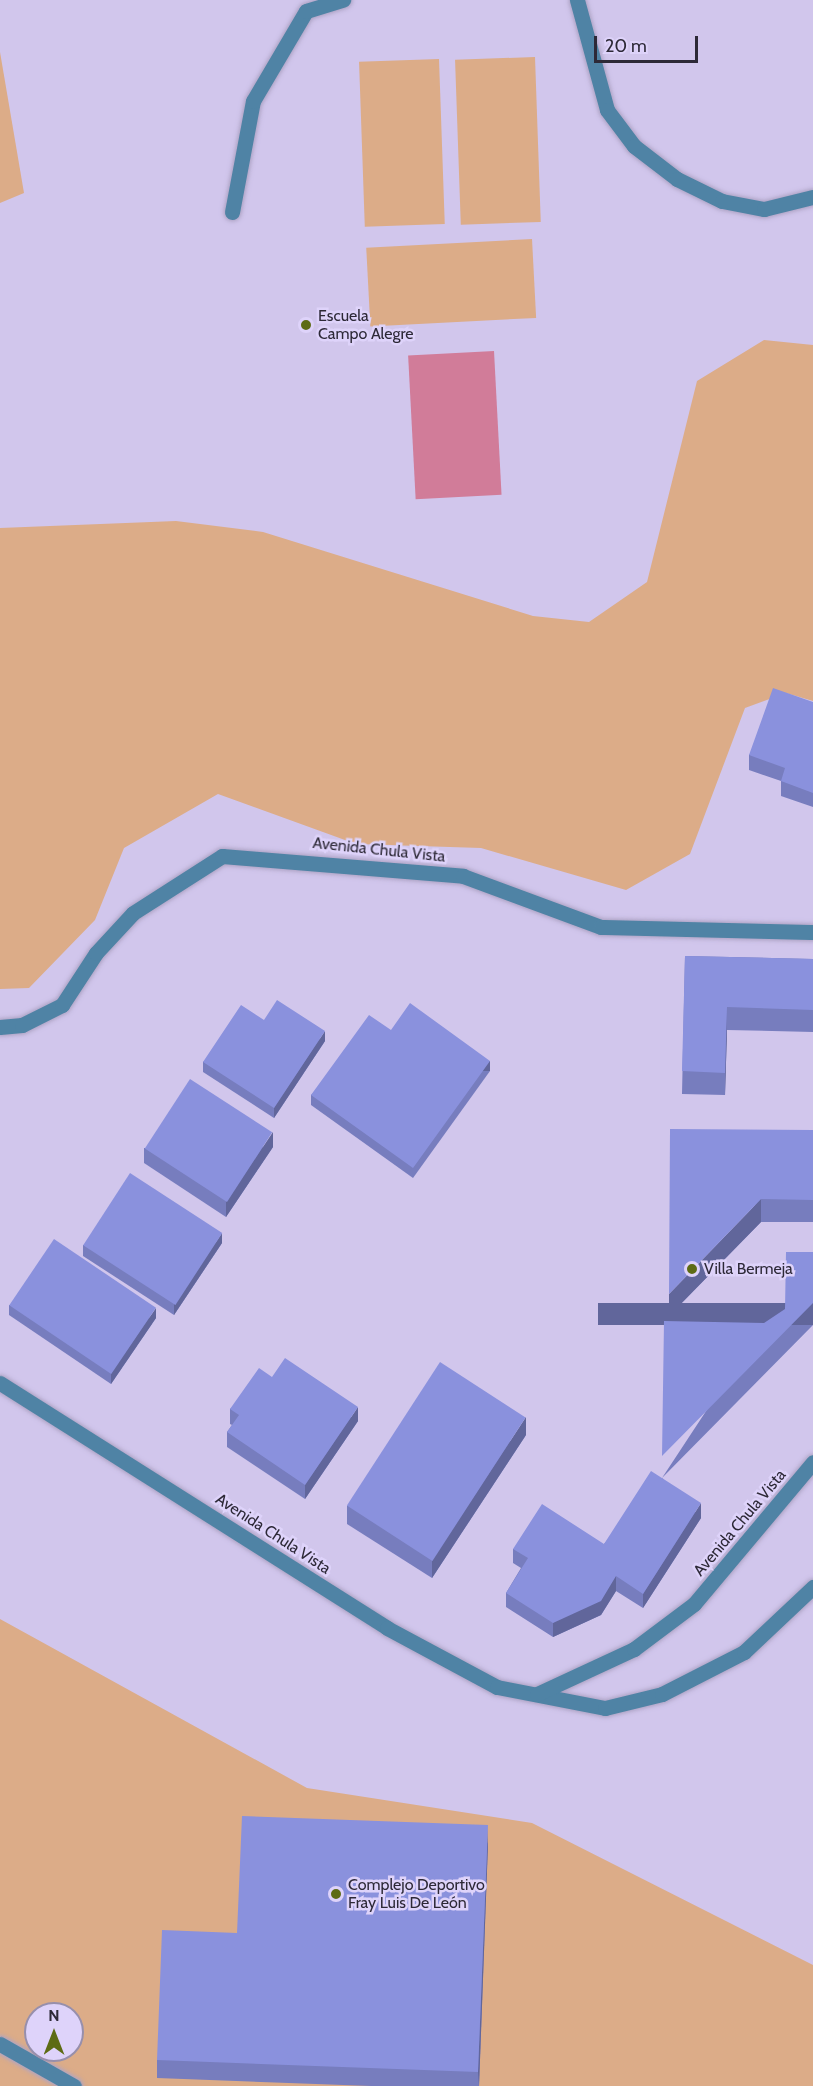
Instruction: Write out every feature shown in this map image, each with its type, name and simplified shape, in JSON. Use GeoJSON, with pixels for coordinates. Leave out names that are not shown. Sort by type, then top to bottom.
{"type":"FeatureCollection","features":[{"type":"Feature","properties":{"kind":"street"},"geometry":{"type":"LineString","coordinates":[[232,212],[253,100],[306,11],[343,0]]}},
{"type":"Feature","properties":{"kind":"street"},"geometry":{"type":"LineString","coordinates":[[577,0],[607,110],[634,146],[677,180],[722,201],[764,209],[813,197]]}},
{"type":"Feature","properties":{"kind":"street","name":"Avenida Chula Vista"},"geometry":{"type":"LineString","coordinates":[[0,1027],[22,1025],[62,1005],[96,953],[133,913],[222,856],[462,876],[600,927],[813,932]]}},
{"type":"Feature","properties":{"kind":"street","name":"Avenida Chula Vista"},"geometry":{"type":"LineString","coordinates":[[0,1383],[387,1628],[497,1687],[604,1708],[662,1694],[744,1652],[813,1587]]}},
{"type":"Feature","properties":{"kind":"street","name":"Avenida Chula Vista"},"geometry":{"type":"LineString","coordinates":[[537,1694],[634,1649],[694,1604],[813,1462]]}},
{"type":"Feature","properties":{"kind":"street"},"geometry":{"type":"LineString","coordinates":[[0,2044],[74,2086]]}},
{"type":"Feature","properties":{"kind":"shaded area"},"geometry":{"type":"Polygon","coordinates":[[[0,52],[24,193],[0,203],[0,52]]]}},
{"type":"Feature","properties":{"kind":"shaded area"},"geometry":{"type":"Polygon","coordinates":[[[535,57],[541,222],[461,225],[455,60],[535,57]]]}},
{"type":"Feature","properties":{"kind":"shaded area"},"geometry":{"type":"Polygon","coordinates":[[[439,59],[445,224],[365,227],[359,62],[439,59]]]}},
{"type":"Feature","properties":{"kind":"shaded area"},"geometry":{"type":"Polygon","coordinates":[[[532,239],[536,318],[370,327],[366,248],[532,239]]]}},
{"type":"Feature","properties":{"kind":"shaded area"},"geometry":{"type":"Polygon","coordinates":[[[764,340],[813,345],[813,701],[786,693],[745,708],[690,854],[626,890],[481,848],[356,844],[218,794],[124,848],[95,920],[29,988],[0,989],[0,528],[176,521],[263,532],[533,616],[589,622],[647,582],[697,381],[764,340]]]}},
{"type":"Feature","properties":{"kind":"shaded area"},"geometry":{"type":"Polygon","coordinates":[[[494,351],[502,495],[416,499],[408,356],[494,351]]]}},
{"type":"Feature","properties":{"kind":"shaded area","name":"Complejo Deportivo Fray Luis De León"},"geometry":{"type":"Polygon","coordinates":[[[0,1619],[307,1788],[532,1823],[813,1965],[813,2086],[0,2086],[0,1619]]]}},
{"type":"Feature","properties":{"kind":"building"},"geometry":{"type":"Polygon","coordinates":[[[773,688],[813,702],[813,793],[781,781],[785,768],[749,755],[773,688]]]}},
{"type":"Feature","properties":{"kind":"building"},"geometry":{"type":"Polygon","coordinates":[[[685,956],[813,959],[813,1010],[727,1007],[725,1073],[682,1071],[685,956]]]}},
{"type":"Feature","properties":{"kind":"building"},"geometry":{"type":"Polygon","coordinates":[[[277,1000],[325,1031],[274,1108],[203,1062],[241,1005],[264,1020],[277,1000]]]}},
{"type":"Feature","properties":{"kind":"building"},"geometry":{"type":"Polygon","coordinates":[[[410,1003],[490,1061],[413,1168],[311,1095],[369,1015],[391,1030],[410,1003]]]}},
{"type":"Feature","properties":{"kind":"building"},"geometry":{"type":"Polygon","coordinates":[[[190,1079],[272,1132],[227,1202],[145,1149],[190,1079]]]}},
{"type":"Feature","properties":{"kind":"building","name":"Villa Bermeja"},"geometry":{"type":"Polygon","coordinates":[[[670,1129],[813,1130],[813,1200],[761,1199],[669,1294],[670,1129]]]}},
{"type":"Feature","properties":{"kind":"building"},"geometry":{"type":"Polygon","coordinates":[[[130,1173],[222,1233],[175,1305],[83,1245],[130,1173]]]}},
{"type":"Feature","properties":{"kind":"building"},"geometry":{"type":"Polygon","coordinates":[[[54,1239],[156,1308],[111,1374],[9,1305],[54,1239]]]}},
{"type":"Feature","properties":{"kind":"building","name":"Villa Bermeja"},"geometry":{"type":"Polygon","coordinates":[[[786,1252],[813,1252],[813,1303],[662,1456],[664,1321],[764,1323],[785,1309],[786,1252]]]}},
{"type":"Feature","properties":{"kind":"building"},"geometry":{"type":"Polygon","coordinates":[[[285,1358],[358,1407],[305,1485],[227,1432],[239,1415],[230,1409],[259,1368],[272,1377],[285,1358]]]}},
{"type":"Feature","properties":{"kind":"building"},"geometry":{"type":"Polygon","coordinates":[[[440,1362],[526,1418],[432,1561],[347,1505],[440,1362]]]}},
{"type":"Feature","properties":{"kind":"building"},"geometry":{"type":"Polygon","coordinates":[[[651,1471],[701,1503],[643,1594],[616,1576],[601,1601],[553,1623],[506,1593],[528,1558],[513,1549],[542,1504],[604,1544],[651,1471]]]}},
{"type":"Feature","properties":{"kind":"building"},"geometry":{"type":"Polygon","coordinates":[[[242,1816],[488,1825],[478,2072],[157,2060],[162,1930],[237,1933],[242,1816]]]}},
{"type":"Feature","properties":{"kind":"place","name":"Escuela Campo Alegre"},"geometry":{"type":"Point","coordinates":[306,325]}},
{"type":"Feature","properties":{"kind":"place","name":"Villa Bermeja"},"geometry":{"type":"Point","coordinates":[692,1269]}},
{"type":"Feature","properties":{"kind":"place","name":"Complejo Deportivo Fray Luis De León"},"geometry":{"type":"Point","coordinates":[336,1894]}}]}
